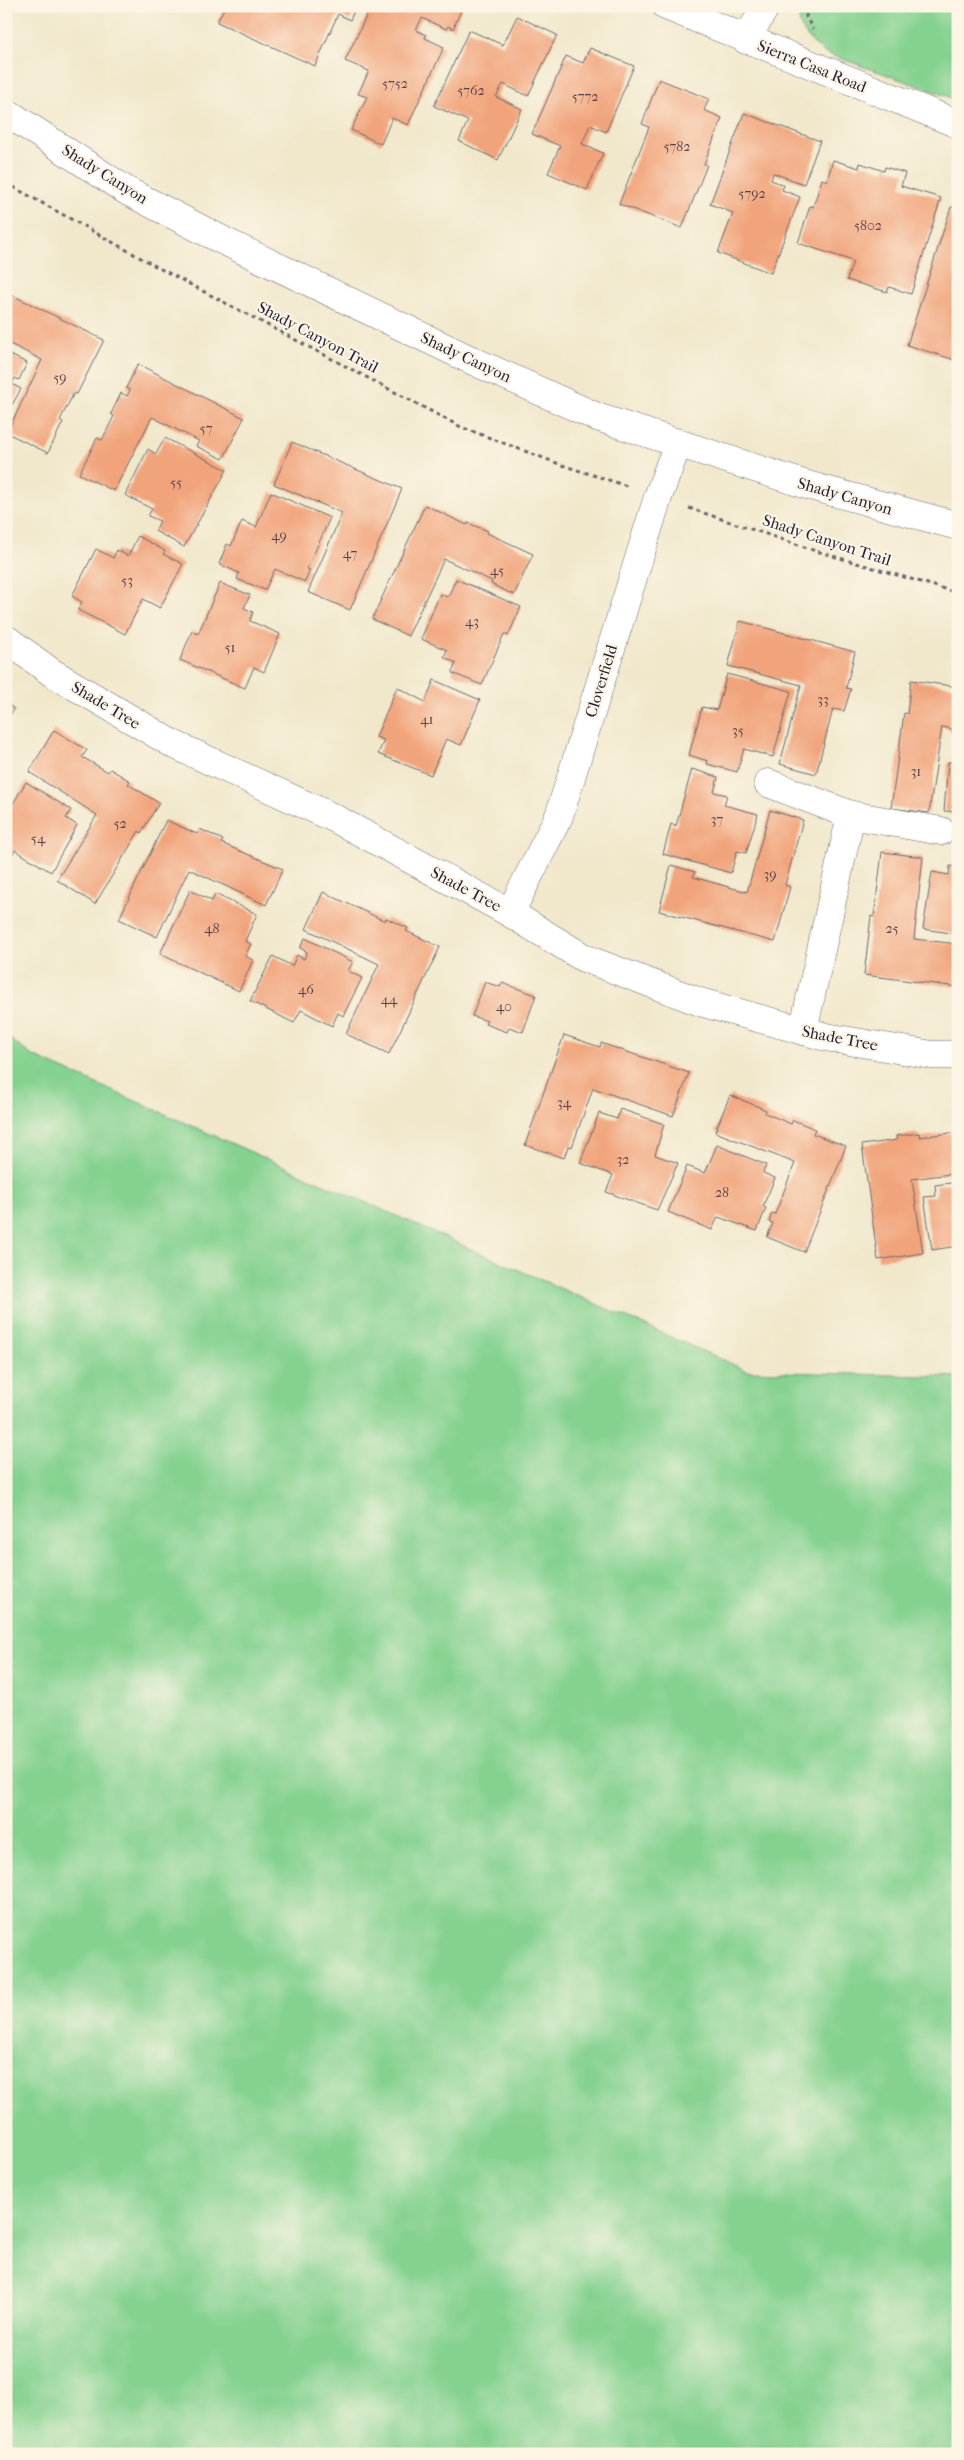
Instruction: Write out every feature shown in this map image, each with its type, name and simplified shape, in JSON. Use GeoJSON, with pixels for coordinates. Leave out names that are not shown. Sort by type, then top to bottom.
{"type":"FeatureCollection","features":[{"type":"Feature","properties":{"kind":"street","name":"Sierra Casa Road"},"geometry":{"type":"LineString","coordinates":[[666,6],[746,40],[958,124]]}},
{"type":"Feature","properties":{"kind":"street"},"geometry":{"type":"LineString","coordinates":[[746,40],[766,6]]}},
{"type":"Feature","properties":{"kind":"street","name":"Shady Canyon"},"geometry":{"type":"LineString","coordinates":[[6,112],[127,191],[224,242],[469,360],[597,417],[807,486],[958,526]]}},
{"type":"Feature","properties":{"kind":"street","name":"Cloverfield"},"geometry":{"type":"LineString","coordinates":[[510,913],[559,816],[658,497],[678,443]]}},
{"type":"Feature","properties":{"kind":"street","name":"Shade Tree"},"geometry":{"type":"LineString","coordinates":[[6,639],[51,672],[173,744],[334,818],[510,913],[584,958],[700,1002],[826,1037],[932,1055],[958,1055]]}},
{"type":"Feature","properties":{"kind":"street"},"geometry":{"type":"LineString","coordinates":[[768,784],[851,815],[942,831]]}},
{"type":"Feature","properties":{"kind":"street"},"geometry":{"type":"LineString","coordinates":[[803,1031],[851,815]]}},
{"type":"Feature","properties":{"kind":"path","name":"Shady Canyon Trail"},"geometry":{"type":"LineString","coordinates":[[6,183],[159,268],[461,427],[562,465],[630,487]]}},
{"type":"Feature","properties":{"kind":"path","name":"Shady Canyon Trail"},"geometry":{"type":"LineString","coordinates":[[688,508],[914,582],[958,593]]}},
{"type":"Feature","properties":{"kind":"green space"},"geometry":{"type":"Polygon","coordinates":[[[802,6],[958,6],[958,100],[825,53],[809,39],[801,27],[799,13],[802,6]]]}},
{"type":"Feature","properties":{"kind":"green space"},"geometry":{"type":"Polygon","coordinates":[[[6,1036],[31,1055],[748,1371],[958,1377],[958,2454],[6,2454],[6,1036]]]}},
{"type":"Feature","properties":{"kind":"building"},"geometry":{"type":"Polygon","coordinates":[[[225,6],[356,6],[350,20],[338,14],[315,66],[217,22],[225,6]]]}},
{"type":"Feature","properties":{"kind":"building"},"geometry":{"type":"Polygon","coordinates":[[[371,6],[463,6],[453,29],[448,26],[446,29],[422,18],[416,30],[426,35],[425,38],[444,47],[408,125],[392,118],[381,144],[351,130],[367,97],[358,94],[369,71],[345,61],[371,6]]]}},
{"type":"Feature","properties":{"kind":"building"},"geometry":{"type":"Polygon","coordinates":[[[517,16],[557,35],[528,96],[503,84],[496,97],[522,109],[498,160],[459,141],[468,121],[434,106],[469,30],[503,45],[517,16]]]}},
{"type":"Feature","properties":{"kind":"building"},"geometry":{"type":"Polygon","coordinates":[[[590,48],[634,66],[606,132],[590,125],[582,144],[603,153],[587,190],[548,173],[560,146],[532,134],[566,56],[583,63],[590,48]]]}},
{"type":"Feature","properties":{"kind":"building"},"geometry":{"type":"Polygon","coordinates":[[[659,79],[709,99],[704,110],[722,118],[704,164],[707,165],[682,228],[619,204],[649,127],[642,124],[659,79]]]}},
{"type":"Feature","properties":{"kind":"building"},"geometry":{"type":"Polygon","coordinates":[[[744,113],[820,141],[804,184],[773,173],[771,180],[784,185],[782,190],[800,197],[771,273],[718,253],[733,213],[710,204],[744,113]]]}},
{"type":"Feature","properties":{"kind":"building"},"geometry":{"type":"Polygon","coordinates":[[[833,160],[859,168],[860,163],[884,171],[885,167],[905,173],[901,186],[941,198],[911,294],[889,287],[887,292],[847,280],[853,261],[798,243],[810,206],[813,207],[822,179],[827,181],[833,160]]]}},
{"type":"Feature","properties":{"kind":"building"},"geometry":{"type":"Polygon","coordinates":[[[958,203],[958,361],[907,345],[951,207],[955,208],[958,203]]]}},
{"type":"Feature","properties":{"kind":"building"},"geometry":{"type":"Polygon","coordinates":[[[6,292],[104,340],[77,394],[74,393],[60,420],[63,422],[48,453],[7,433],[42,360],[6,342],[6,292]]]}},
{"type":"Feature","properties":{"kind":"building"},"geometry":{"type":"Polygon","coordinates":[[[6,353],[27,363],[19,380],[15,378],[12,384],[21,389],[12,405],[6,403],[6,353]]]}},
{"type":"Feature","properties":{"kind":"building"},"geometry":{"type":"Polygon","coordinates":[[[138,364],[244,418],[223,459],[196,446],[199,441],[152,417],[114,491],[79,474],[97,438],[102,440],[114,416],[111,414],[121,393],[127,396],[130,390],[126,388],[138,364]]]}},
{"type":"Feature","properties":{"kind":"building"},"geometry":{"type":"Polygon","coordinates":[[[165,438],[227,470],[184,547],[155,531],[160,521],[148,516],[152,509],[125,495],[148,449],[156,454],[165,438]]]}},
{"type":"Feature","properties":{"kind":"building"},"geometry":{"type":"Polygon","coordinates":[[[292,442],[402,489],[350,610],[308,592],[342,513],[274,484],[292,442]]]}},
{"type":"Feature","properties":{"kind":"building"},"geometry":{"type":"Polygon","coordinates":[[[271,492],[330,518],[307,569],[310,570],[305,582],[275,569],[265,590],[237,579],[239,573],[219,564],[227,544],[231,546],[242,521],[256,527],[271,492]]]}},
{"type":"Feature","properties":{"kind":"building"},"geometry":{"type":"Polygon","coordinates":[[[425,505],[467,525],[468,523],[488,531],[487,533],[533,554],[514,595],[491,584],[492,581],[444,559],[408,636],[372,619],[425,505]]]}},
{"type":"Feature","properties":{"kind":"building"},"geometry":{"type":"Polygon","coordinates":[[[138,536],[165,551],[163,554],[183,564],[160,608],[143,599],[125,634],[78,610],[82,602],[72,596],[96,549],[113,558],[117,550],[128,556],[138,536]]]}},
{"type":"Feature","properties":{"kind":"building"},"geometry":{"type":"Polygon","coordinates":[[[456,579],[521,607],[508,636],[504,634],[482,685],[452,673],[456,663],[444,657],[447,650],[421,639],[440,594],[448,597],[456,579]]]}},
{"type":"Feature","properties":{"kind":"building"},"geometry":{"type":"Polygon","coordinates":[[[220,583],[250,595],[244,608],[253,612],[250,621],[280,634],[264,672],[254,667],[245,688],[180,660],[192,631],[198,634],[220,583]]]}},
{"type":"Feature","properties":{"kind":"building"},"geometry":{"type":"Polygon","coordinates":[[[740,621],[855,652],[846,688],[851,689],[844,711],[833,709],[816,774],[780,764],[801,685],[728,666],[740,621]]]}},
{"type":"Feature","properties":{"kind":"building"},"geometry":{"type":"Polygon","coordinates":[[[727,674],[791,691],[773,757],[744,749],[737,772],[707,764],[708,761],[689,755],[702,707],[717,710],[727,674]]]}},
{"type":"Feature","properties":{"kind":"building"},"geometry":{"type":"Polygon","coordinates":[[[434,680],[480,700],[461,745],[446,739],[431,775],[378,754],[384,740],[376,737],[397,687],[425,702],[434,680]]]}},
{"type":"Feature","properties":{"kind":"building"},"geometry":{"type":"Polygon","coordinates":[[[911,680],[958,687],[958,734],[952,733],[952,729],[942,727],[929,813],[891,808],[904,713],[907,714],[911,680]]]}},
{"type":"Feature","properties":{"kind":"building"},"geometry":{"type":"Polygon","coordinates":[[[6,704],[14,709],[6,721],[6,704]]]}},
{"type":"Feature","properties":{"kind":"building"},"geometry":{"type":"Polygon","coordinates":[[[54,730],[87,750],[82,757],[108,772],[110,769],[130,781],[128,784],[159,803],[141,833],[139,831],[95,904],[57,880],[97,815],[29,772],[54,730]]]}},
{"type":"Feature","properties":{"kind":"building"},"geometry":{"type":"Polygon","coordinates":[[[948,762],[958,762],[958,812],[944,811],[948,762]]]}},
{"type":"Feature","properties":{"kind":"building"},"geometry":{"type":"Polygon","coordinates":[[[692,769],[718,777],[714,792],[727,795],[724,805],[758,814],[746,853],[737,851],[731,873],[663,854],[671,824],[676,826],[692,769]]]}},
{"type":"Feature","properties":{"kind":"building"},"geometry":{"type":"Polygon","coordinates":[[[26,782],[71,810],[66,818],[77,825],[51,872],[15,850],[6,864],[6,804],[11,807],[26,782]]]}},
{"type":"Feature","properties":{"kind":"building"},"geometry":{"type":"Polygon","coordinates":[[[770,810],[803,820],[785,885],[790,887],[775,942],[659,911],[671,865],[695,872],[693,877],[747,892],[770,810]]]}},
{"type":"Feature","properties":{"kind":"building"},"geometry":{"type":"Polygon","coordinates":[[[166,820],[197,834],[200,829],[223,840],[221,843],[283,869],[266,905],[189,869],[157,937],[119,919],[166,820]]]}},
{"type":"Feature","properties":{"kind":"building"},"geometry":{"type":"Polygon","coordinates":[[[882,852],[923,857],[914,939],[958,944],[958,987],[864,975],[871,916],[874,917],[882,852]]]}},
{"type":"Feature","properties":{"kind":"building"},"geometry":{"type":"Polygon","coordinates":[[[950,866],[958,867],[958,934],[923,929],[932,872],[949,875],[950,866]]]}},
{"type":"Feature","properties":{"kind":"building"},"geometry":{"type":"Polygon","coordinates":[[[190,890],[212,901],[215,894],[257,914],[245,941],[251,944],[245,956],[253,960],[239,991],[160,954],[190,890]]]}},
{"type":"Feature","properties":{"kind":"building"},"geometry":{"type":"Polygon","coordinates":[[[323,892],[385,921],[386,918],[408,928],[406,931],[440,947],[389,1054],[346,1034],[379,964],[306,929],[323,892]]]}},
{"type":"Feature","properties":{"kind":"building"},"geometry":{"type":"Polygon","coordinates":[[[305,938],[353,962],[348,971],[362,978],[343,1016],[338,1013],[332,1026],[301,1010],[294,1023],[250,1001],[273,956],[292,966],[297,955],[304,959],[307,952],[300,948],[305,938]]]}},
{"type":"Feature","properties":{"kind":"building"},"geometry":{"type":"Polygon","coordinates":[[[485,982],[500,987],[502,983],[536,995],[523,1032],[509,1027],[507,1032],[485,1024],[487,1021],[472,1016],[485,982]]]}},
{"type":"Feature","properties":{"kind":"building"},"geometry":{"type":"Polygon","coordinates":[[[564,1035],[600,1047],[601,1043],[689,1073],[673,1116],[593,1088],[572,1147],[568,1146],[564,1158],[525,1145],[564,1035]]]}},
{"type":"Feature","properties":{"kind":"building"},"geometry":{"type":"Polygon","coordinates":[[[730,1095],[766,1110],[765,1113],[791,1124],[793,1120],[815,1129],[813,1134],[846,1146],[804,1252],[767,1237],[773,1223],[769,1222],[772,1213],[775,1214],[795,1163],[715,1132],[730,1095]]]}},
{"type":"Feature","properties":{"kind":"building"},"geometry":{"type":"Polygon","coordinates":[[[620,1109],[664,1124],[655,1155],[678,1163],[657,1210],[606,1192],[613,1175],[580,1163],[599,1113],[617,1119],[620,1109]]]}},
{"type":"Feature","properties":{"kind":"building"},"geometry":{"type":"Polygon","coordinates":[[[958,1132],[958,1173],[912,1179],[923,1253],[878,1260],[862,1145],[897,1140],[896,1136],[919,1133],[920,1137],[958,1132]]]}},
{"type":"Feature","properties":{"kind":"building"},"geometry":{"type":"Polygon","coordinates":[[[717,1145],[766,1165],[763,1173],[775,1178],[763,1206],[766,1208],[757,1231],[718,1217],[712,1230],[668,1212],[687,1166],[705,1173],[717,1145]]]}},
{"type":"Feature","properties":{"kind":"building"},"geometry":{"type":"Polygon","coordinates":[[[958,1182],[958,1246],[932,1250],[924,1197],[936,1196],[935,1185],[958,1182]]]}}]}
